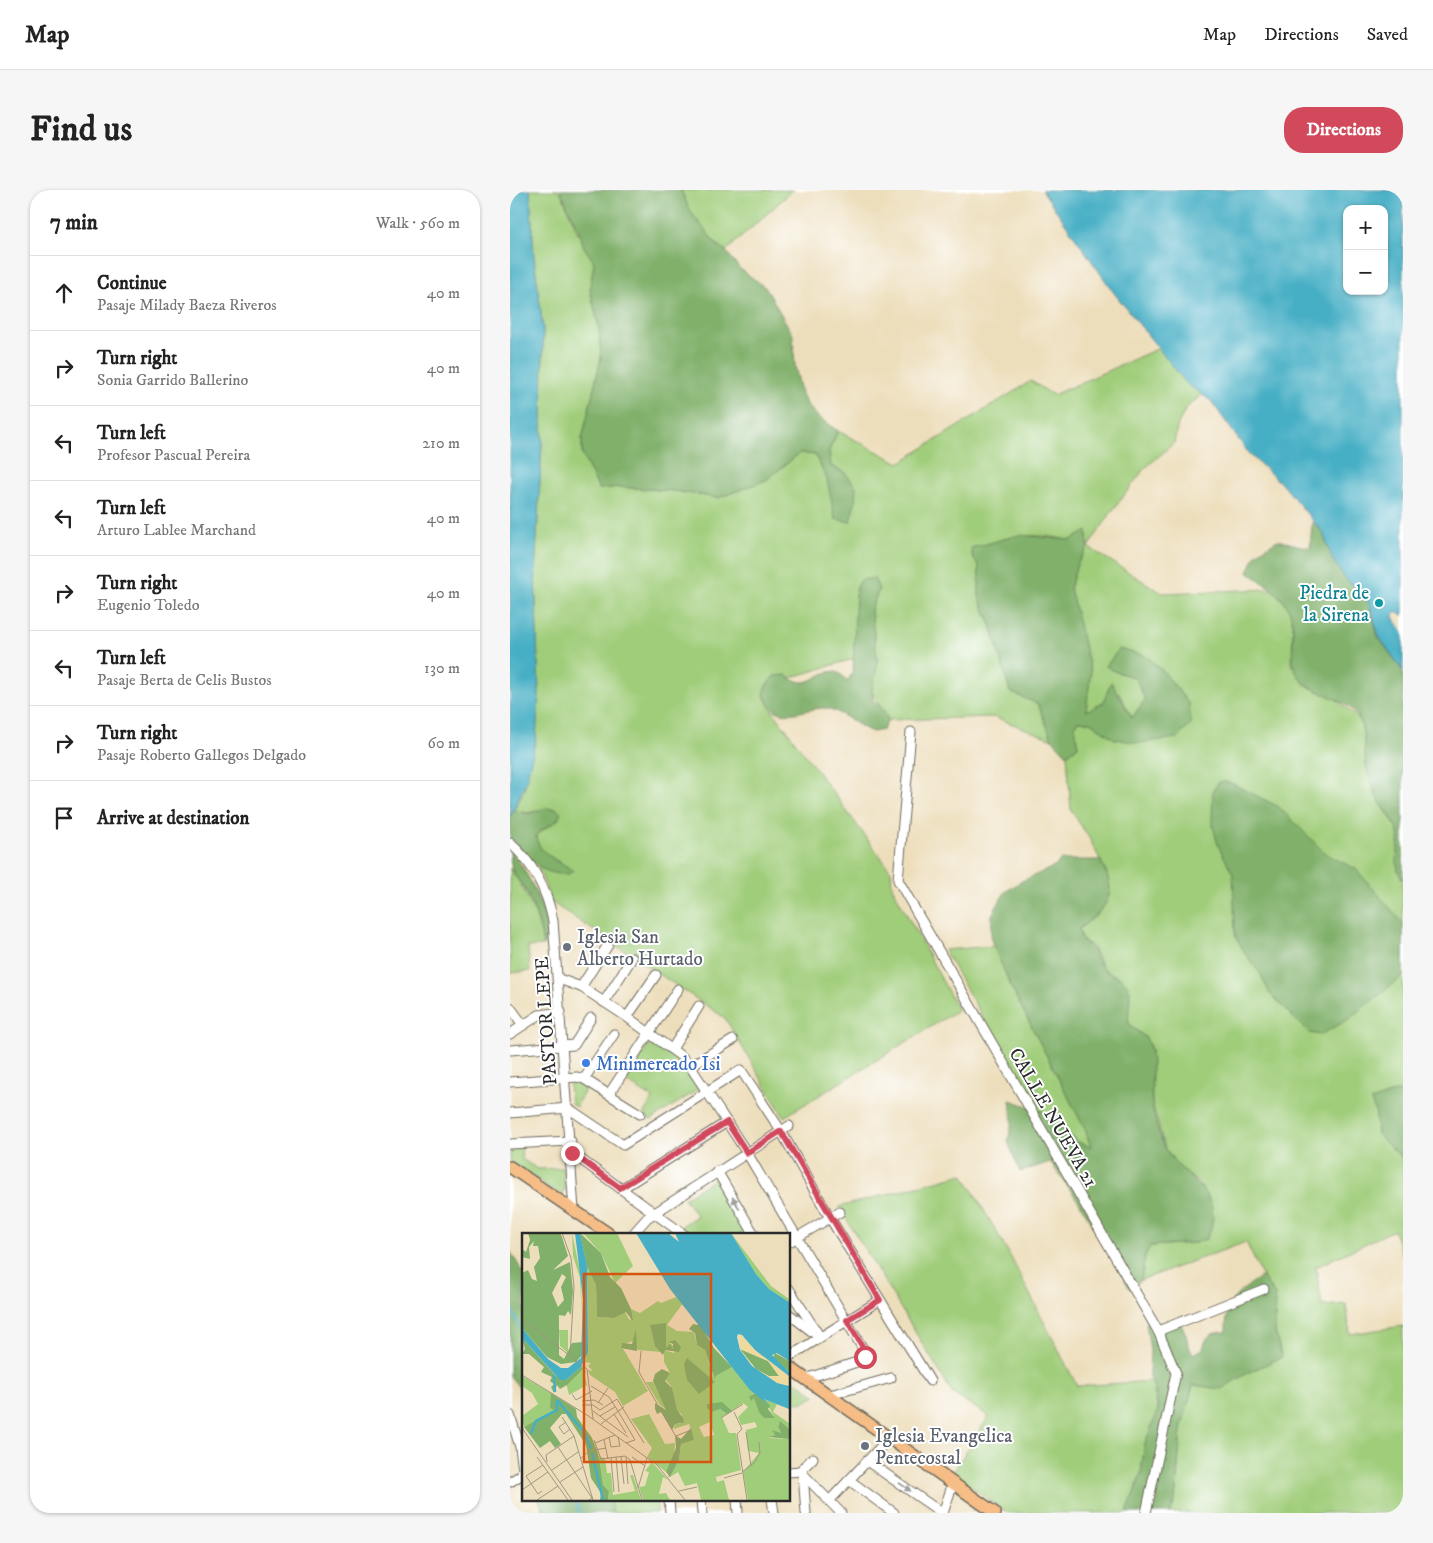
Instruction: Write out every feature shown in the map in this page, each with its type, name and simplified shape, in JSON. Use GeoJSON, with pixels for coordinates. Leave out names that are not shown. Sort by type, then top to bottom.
{"type":"FeatureCollection","features":[{"type":"Feature","properties":{"kind":"main road"},"geometry":{"type":"LineString","coordinates":[[510,1167],[608,1233]]}},
{"type":"Feature","properties":{"kind":"main road"},"geometry":{"type":"LineString","coordinates":[[790,1368],[995,1513]]}},
{"type":"Feature","properties":{"kind":"street","name":"CALLE NUEVA 21"},"geometry":{"type":"LineString","coordinates":[[911,732],[898,880],[1158,1331],[1176,1373],[1146,1513]]}},
{"type":"Feature","properties":{"kind":"street","name":"PASTOR LEPE"},"geometry":{"type":"LineString","coordinates":[[510,843],[528,860],[549,901],[559,979],[572,1153],[574,1210]]}},
{"type":"Feature","properties":{"kind":"street"},"geometry":{"type":"LineString","coordinates":[[580,988],[608,945]]}},
{"type":"Feature","properties":{"kind":"street"},"geometry":{"type":"LineString","coordinates":[[604,1002],[632,958]]}},
{"type":"Feature","properties":{"kind":"street"},"geometry":{"type":"LineString","coordinates":[[627,1017],[656,975]]}},
{"type":"Feature","properties":{"kind":"street"},"geometry":{"type":"LineString","coordinates":[[559,979],[580,988],[627,1017],[672,1049],[690,1066],[747,1153],[789,1233]]}},
{"type":"Feature","properties":{"kind":"street"},"geometry":{"type":"LineString","coordinates":[[609,1094],[678,989]]}},
{"type":"Feature","properties":{"kind":"street"},"geometry":{"type":"LineString","coordinates":[[672,1049],[699,1006]]}},
{"type":"Feature","properties":{"kind":"street"},"geometry":{"type":"LineString","coordinates":[[510,1008],[523,1025]]}},
{"type":"Feature","properties":{"kind":"street"},"geometry":{"type":"LineString","coordinates":[[510,1034],[540,1015],[561,1012]]}},
{"type":"Feature","properties":{"kind":"street"},"geometry":{"type":"LineString","coordinates":[[510,1050],[574,1045],[591,1018]]}},
{"type":"Feature","properties":{"kind":"street"},"geometry":{"type":"LineString","coordinates":[[584,1079],[614,1034]]}},
{"type":"Feature","properties":{"kind":"street"},"geometry":{"type":"LineString","coordinates":[[690,1066],[733,1040]]}},
{"type":"Feature","properties":{"kind":"street"},"geometry":{"type":"LineString","coordinates":[[510,1113],[568,1108],[623,1145],[741,1070],[781,1131],[830,1218],[930,1381]]}},
{"type":"Feature","properties":{"kind":"street"},"geometry":{"type":"LineString","coordinates":[[510,1082],[566,1077],[584,1079],[640,1114]]}},
{"type":"Feature","properties":{"kind":"street"},"geometry":{"type":"LineString","coordinates":[[620,1188],[727,1122]]}},
{"type":"Feature","properties":{"kind":"street"},"geometry":{"type":"LineString","coordinates":[[634,1233],[654,1213],[789,1126]]}},
{"type":"Feature","properties":{"kind":"street"},"geometry":{"type":"LineString","coordinates":[[510,1144],[571,1141]]}},
{"type":"Feature","properties":{"kind":"street"},"geometry":{"type":"LineString","coordinates":[[572,1153],[682,1233]]}},
{"type":"Feature","properties":{"kind":"street"},"geometry":{"type":"LineString","coordinates":[[717,1171],[753,1233]]}},
{"type":"Feature","properties":{"kind":"street"},"geometry":{"type":"LineString","coordinates":[[805,1379],[865,1357],[865,1351],[847,1320],[793,1240],[840,1212]]}},
{"type":"Feature","properties":{"kind":"street"},"geometry":{"type":"LineString","coordinates":[[1158,1331],[1264,1289]]}},
{"type":"Feature","properties":{"kind":"street"},"geometry":{"type":"LineString","coordinates":[[790,1291],[820,1337]]}},
{"type":"Feature","properties":{"kind":"street"},"geometry":{"type":"LineString","coordinates":[[790,1356],[880,1300]]}},
{"type":"Feature","properties":{"kind":"street"},"geometry":{"type":"LineString","coordinates":[[790,1315],[820,1337]]}},
{"type":"Feature","properties":{"kind":"street"},"geometry":{"type":"LineString","coordinates":[[830,1395],[891,1378]]}},
{"type":"Feature","properties":{"kind":"street"},"geometry":{"type":"LineString","coordinates":[[510,1415],[520,1447],[522,1461]]}},
{"type":"Feature","properties":{"kind":"street"},"geometry":{"type":"LineString","coordinates":[[830,1500],[889,1438]]}},
{"type":"Feature","properties":{"kind":"street"},"geometry":{"type":"LineString","coordinates":[[806,1513],[802,1472],[812,1458]]}},
{"type":"Feature","properties":{"kind":"street"},"geometry":{"type":"LineString","coordinates":[[867,1461],[942,1513],[952,1483]]}},
{"type":"Feature","properties":{"kind":"street"},"geometry":{"type":"LineString","coordinates":[[510,1482],[521,1475],[522,1472]]}},
{"type":"Feature","properties":{"kind":"street"},"geometry":{"type":"LineString","coordinates":[[790,1472],[802,1472],[841,1513]]}},
{"type":"Feature","properties":{"kind":"street"},"geometry":{"type":"LineString","coordinates":[[849,1480],[894,1513]]}},
{"type":"Feature","properties":{"kind":"street"},"geometry":{"type":"LineString","coordinates":[[669,1500],[670,1513]]}},
{"type":"Feature","properties":{"kind":"street"},"geometry":{"type":"LineString","coordinates":[[701,1500],[702,1513]]}},
{"type":"Feature","properties":{"kind":"street"},"geometry":{"type":"LineString","coordinates":[[737,1500],[738,1513]]}},
{"type":"Feature","properties":{"kind":"street"},"geometry":{"type":"LineString","coordinates":[[772,1500],[774,1513]]}},
{"type":"Feature","properties":{"kind":"green space"},"geometry":{"type":"Polygon","coordinates":[[[530,190],[560,190],[580,236],[594,262],[590,290],[599,328],[601,358],[582,439],[582,454],[599,489],[619,487],[675,491],[718,498],[766,480],[800,453],[815,455],[827,478],[835,518],[845,473],[831,466],[829,451],[838,431],[899,463],[1031,381],[1053,395],[1159,348],[1187,384],[1203,394],[1186,408],[1178,424],[1174,443],[1144,469],[1088,547],[1057,538],[1029,536],[1015,537],[971,549],[973,558],[979,566],[979,596],[991,625],[1010,692],[1038,704],[1052,739],[994,717],[888,720],[853,659],[766,685],[764,696],[769,706],[891,871],[892,887],[958,1010],[784,1117],[725,1018],[551,902],[538,866],[556,873],[570,873],[574,871],[545,852],[537,841],[536,835],[559,819],[557,809],[545,809],[526,813],[514,810],[524,790],[534,746],[539,695],[535,573],[542,443],[543,329],[534,257],[530,190]]]}},
{"type":"Feature","properties":{"kind":"green space"},"geometry":{"type":"Polygon","coordinates":[[[560,190],[681,190],[690,211],[716,244],[726,251],[739,268],[766,288],[793,335],[795,366],[801,392],[808,406],[819,418],[838,431],[829,451],[831,466],[845,473],[856,486],[855,503],[850,522],[835,519],[827,479],[815,455],[800,453],[766,480],[718,498],[675,491],[619,487],[599,489],[582,454],[582,439],[601,358],[599,328],[590,290],[594,262],[584,247],[560,190]]]}},
{"type":"Feature","properties":{"kind":"green space"},"geometry":{"type":"Polygon","coordinates":[[[681,190],[793,190],[726,251],[712,239],[693,216],[681,190]]]}},
{"type":"Feature","properties":{"kind":"green space"},"geometry":{"type":"Polygon","coordinates":[[[1312,522],[1323,533],[1333,560],[1345,578],[1365,597],[1370,606],[1378,637],[1403,671],[1403,880],[1397,863],[1398,832],[1394,822],[1377,798],[1370,778],[1365,759],[1361,723],[1349,707],[1313,689],[1299,677],[1293,663],[1293,633],[1289,611],[1278,595],[1248,572],[1256,554],[1277,540],[1310,548],[1312,522]]]}},
{"type":"Feature","properties":{"kind":"green space"},"geometry":{"type":"Polygon","coordinates":[[[1087,531],[1088,547],[1077,564],[1070,588],[1091,672],[1086,711],[1103,703],[1111,682],[1132,718],[1145,700],[1136,678],[1114,671],[1106,666],[1119,649],[1146,656],[1164,672],[1189,704],[1191,724],[1177,738],[1139,743],[1115,739],[1090,722],[1077,721],[1075,726],[1078,746],[1067,755],[1052,739],[1038,704],[1010,692],[991,625],[979,596],[979,566],[973,558],[971,548],[1019,535],[1071,540],[1087,531]]]}},
{"type":"Feature","properties":{"kind":"green space"},"geometry":{"type":"Polygon","coordinates":[[[1088,547],[1162,593],[1272,589],[1288,606],[1293,616],[1292,664],[1305,685],[1336,699],[1360,720],[1365,743],[1366,766],[1375,794],[1398,830],[1401,878],[1403,880],[1403,1093],[1395,1092],[1372,1101],[1376,1114],[1377,1134],[1403,1159],[1403,1258],[1394,1230],[1316,1267],[1322,1306],[1346,1304],[1350,1334],[1403,1326],[1403,1513],[1170,1513],[1175,1501],[1181,1430],[1193,1385],[1249,1372],[1282,1357],[1275,1332],[1275,1295],[1262,1276],[1246,1242],[1141,1280],[1145,1257],[1150,1246],[1195,1243],[1210,1202],[1198,1182],[1180,1169],[1165,1148],[1152,1103],[1151,1049],[1146,1038],[1129,1024],[1127,1013],[1130,990],[1102,967],[1092,946],[1081,939],[1079,929],[1097,915],[1107,873],[1089,838],[1071,810],[1067,755],[1078,746],[1075,726],[1077,721],[1090,722],[1115,739],[1179,690],[1114,671],[1136,678],[1145,700],[1132,718],[1119,693],[1086,712],[1087,693],[1070,588],[1077,564],[1088,547]]]}},
{"type":"Feature","properties":{"kind":"green space"},"geometry":{"type":"Polygon","coordinates":[[[874,578],[879,589],[871,610],[877,657],[877,668],[872,689],[873,700],[883,709],[888,720],[883,730],[873,732],[830,709],[817,708],[785,713],[778,712],[771,707],[764,693],[774,676],[786,675],[802,682],[832,672],[839,673],[848,681],[853,671],[856,589],[861,580],[874,578]]]}},
{"type":"Feature","properties":{"kind":"green space"},"geometry":{"type":"Polygon","coordinates":[[[1220,781],[1231,783],[1279,807],[1326,854],[1356,869],[1403,923],[1403,976],[1349,1019],[1320,1035],[1309,1033],[1270,994],[1260,973],[1246,955],[1235,935],[1233,874],[1218,845],[1212,823],[1213,790],[1220,781]]]}},
{"type":"Feature","properties":{"kind":"green space"},"geometry":{"type":"Polygon","coordinates":[[[545,808],[557,809],[561,813],[557,820],[536,835],[537,841],[549,856],[573,870],[569,874],[559,874],[542,869],[529,859],[510,838],[510,817],[514,810],[528,814],[545,808]]]}},
{"type":"Feature","properties":{"kind":"green space"},"geometry":{"type":"Polygon","coordinates":[[[510,851],[524,869],[538,897],[546,926],[547,938],[543,946],[540,927],[532,903],[513,872],[510,851]]]}},
{"type":"Feature","properties":{"kind":"green space"},"geometry":{"type":"Polygon","coordinates":[[[1060,860],[1100,860],[1106,872],[1110,891],[1108,899],[1104,906],[1079,929],[1081,939],[1092,950],[1102,967],[1124,981],[1129,989],[1129,1024],[1146,1039],[1151,1053],[1152,1103],[1156,1124],[1163,1144],[1170,1156],[1200,1187],[1208,1198],[1212,1210],[1212,1223],[1206,1239],[1195,1243],[1150,1246],[1145,1257],[1141,1280],[1130,1289],[1079,1202],[1050,1162],[1020,1172],[1008,1142],[1012,1122],[1010,1100],[1042,1111],[1078,1142],[1091,1147],[1085,1129],[1012,989],[991,940],[992,915],[1005,892],[1022,881],[1056,866],[1060,860]]]}},
{"type":"Feature","properties":{"kind":"green space"},"geometry":{"type":"Polygon","coordinates":[[[510,868],[531,905],[539,925],[543,946],[528,947],[530,971],[510,973],[510,868]]]}},
{"type":"Feature","properties":{"kind":"green space"},"geometry":{"type":"Polygon","coordinates":[[[994,946],[1012,989],[1085,1129],[1091,1148],[1078,1142],[1042,1111],[1035,1109],[944,950],[994,946]]]}},
{"type":"Feature","properties":{"kind":"green space"},"geometry":{"type":"Polygon","coordinates":[[[650,1042],[678,1060],[699,1089],[651,1120],[643,1114],[653,1098],[625,1081],[650,1042]]]}},
{"type":"Feature","properties":{"kind":"green space"},"geometry":{"type":"Polygon","coordinates":[[[577,1080],[588,1084],[576,1107],[571,1103],[569,1085],[572,1081],[577,1080]]]}},
{"type":"Feature","properties":{"kind":"green space"},"geometry":{"type":"Polygon","coordinates":[[[1395,1092],[1403,1093],[1403,1159],[1377,1134],[1376,1114],[1371,1101],[1395,1092]]]}},
{"type":"Feature","properties":{"kind":"green space"},"geometry":{"type":"Polygon","coordinates":[[[521,1147],[522,1159],[537,1169],[563,1168],[565,1189],[563,1193],[559,1194],[510,1161],[510,1148],[521,1147]]]}},
{"type":"Feature","properties":{"kind":"green space"},"geometry":{"type":"Polygon","coordinates":[[[963,1174],[1007,1250],[1077,1386],[1152,1381],[1158,1411],[1145,1443],[1141,1474],[1127,1513],[1008,1513],[952,1474],[989,1416],[953,1394],[839,1207],[963,1174]]]}},
{"type":"Feature","properties":{"kind":"green space"},"geometry":{"type":"Polygon","coordinates":[[[716,1178],[749,1233],[689,1233],[680,1227],[697,1216],[684,1198],[716,1178]]]}},
{"type":"Feature","properties":{"kind":"green space"},"geometry":{"type":"Polygon","coordinates":[[[510,1251],[522,1271],[522,1391],[510,1376],[510,1251]]]}},
{"type":"Feature","properties":{"kind":"green space"},"geometry":{"type":"Polygon","coordinates":[[[1262,1276],[1275,1295],[1275,1332],[1282,1357],[1249,1372],[1221,1389],[1193,1385],[1181,1430],[1175,1501],[1170,1513],[1127,1513],[1141,1474],[1145,1443],[1158,1411],[1155,1389],[1149,1374],[1150,1350],[1146,1323],[1180,1323],[1193,1354],[1203,1349],[1210,1335],[1226,1332],[1228,1312],[1234,1298],[1262,1276]]]}},
{"type":"Feature","properties":{"kind":"green space"},"geometry":{"type":"Polygon","coordinates":[[[790,1377],[816,1396],[804,1402],[790,1404],[790,1377]]]}},
{"type":"Feature","properties":{"kind":"green space"},"geometry":{"type":"Polygon","coordinates":[[[538,1500],[609,1500],[613,1513],[545,1513],[538,1500]]]}},
{"type":"Feature","properties":{"kind":"green space"},"geometry":{"type":"Polygon","coordinates":[[[609,1500],[656,1500],[657,1513],[613,1513],[609,1500]]]}},
{"type":"Feature","properties":{"kind":"water"},"geometry":{"type":"Polygon","coordinates":[[[510,190],[530,190],[534,257],[543,329],[542,443],[535,573],[539,695],[536,739],[526,782],[510,817],[510,190]]]}},
{"type":"Feature","properties":{"kind":"water"},"geometry":{"type":"Polygon","coordinates":[[[1042,190],[1403,190],[1403,615],[1395,612],[1393,617],[1403,633],[1403,671],[1379,637],[1370,606],[1365,597],[1345,578],[1333,560],[1323,533],[1284,486],[1249,454],[1211,401],[1187,384],[1114,293],[1042,190]]]}},
{"type":"Feature","properties":{"kind":"waterway"},"geometry":{"type":"LineString","coordinates":[[510,1305],[522,1332]]}},
{"type":"Feature","properties":{"kind":"waterway"},"geometry":{"type":"LineString","coordinates":[[574,1500],[580,1513]]}},
{"type":"Feature","properties":{"kind":"place","name":"Piedra de la Sirena"},"geometry":{"type":"Point","coordinates":[1379,603]}},
{"type":"Feature","properties":{"kind":"place","name":"Iglesia San Alberto Hurtado"},"geometry":{"type":"Point","coordinates":[567,947]}},
{"type":"Feature","properties":{"kind":"place","name":"Minimercado Isi"},"geometry":{"type":"Point","coordinates":[586,1063]}},
{"type":"Feature","properties":{"kind":"place","name":"Iglesia Evangelica Pentecostal"},"geometry":{"type":"Point","coordinates":[865,1446]}},
{"type":"Feature","properties":{"kind":"route"},"geometry":{"type":"LineString","coordinates":[[572,1153],[620,1188],[727,1122],[747,1153],[781,1131],[830,1218],[880,1300],[847,1320],[865,1351],[865,1357]]}}]}
